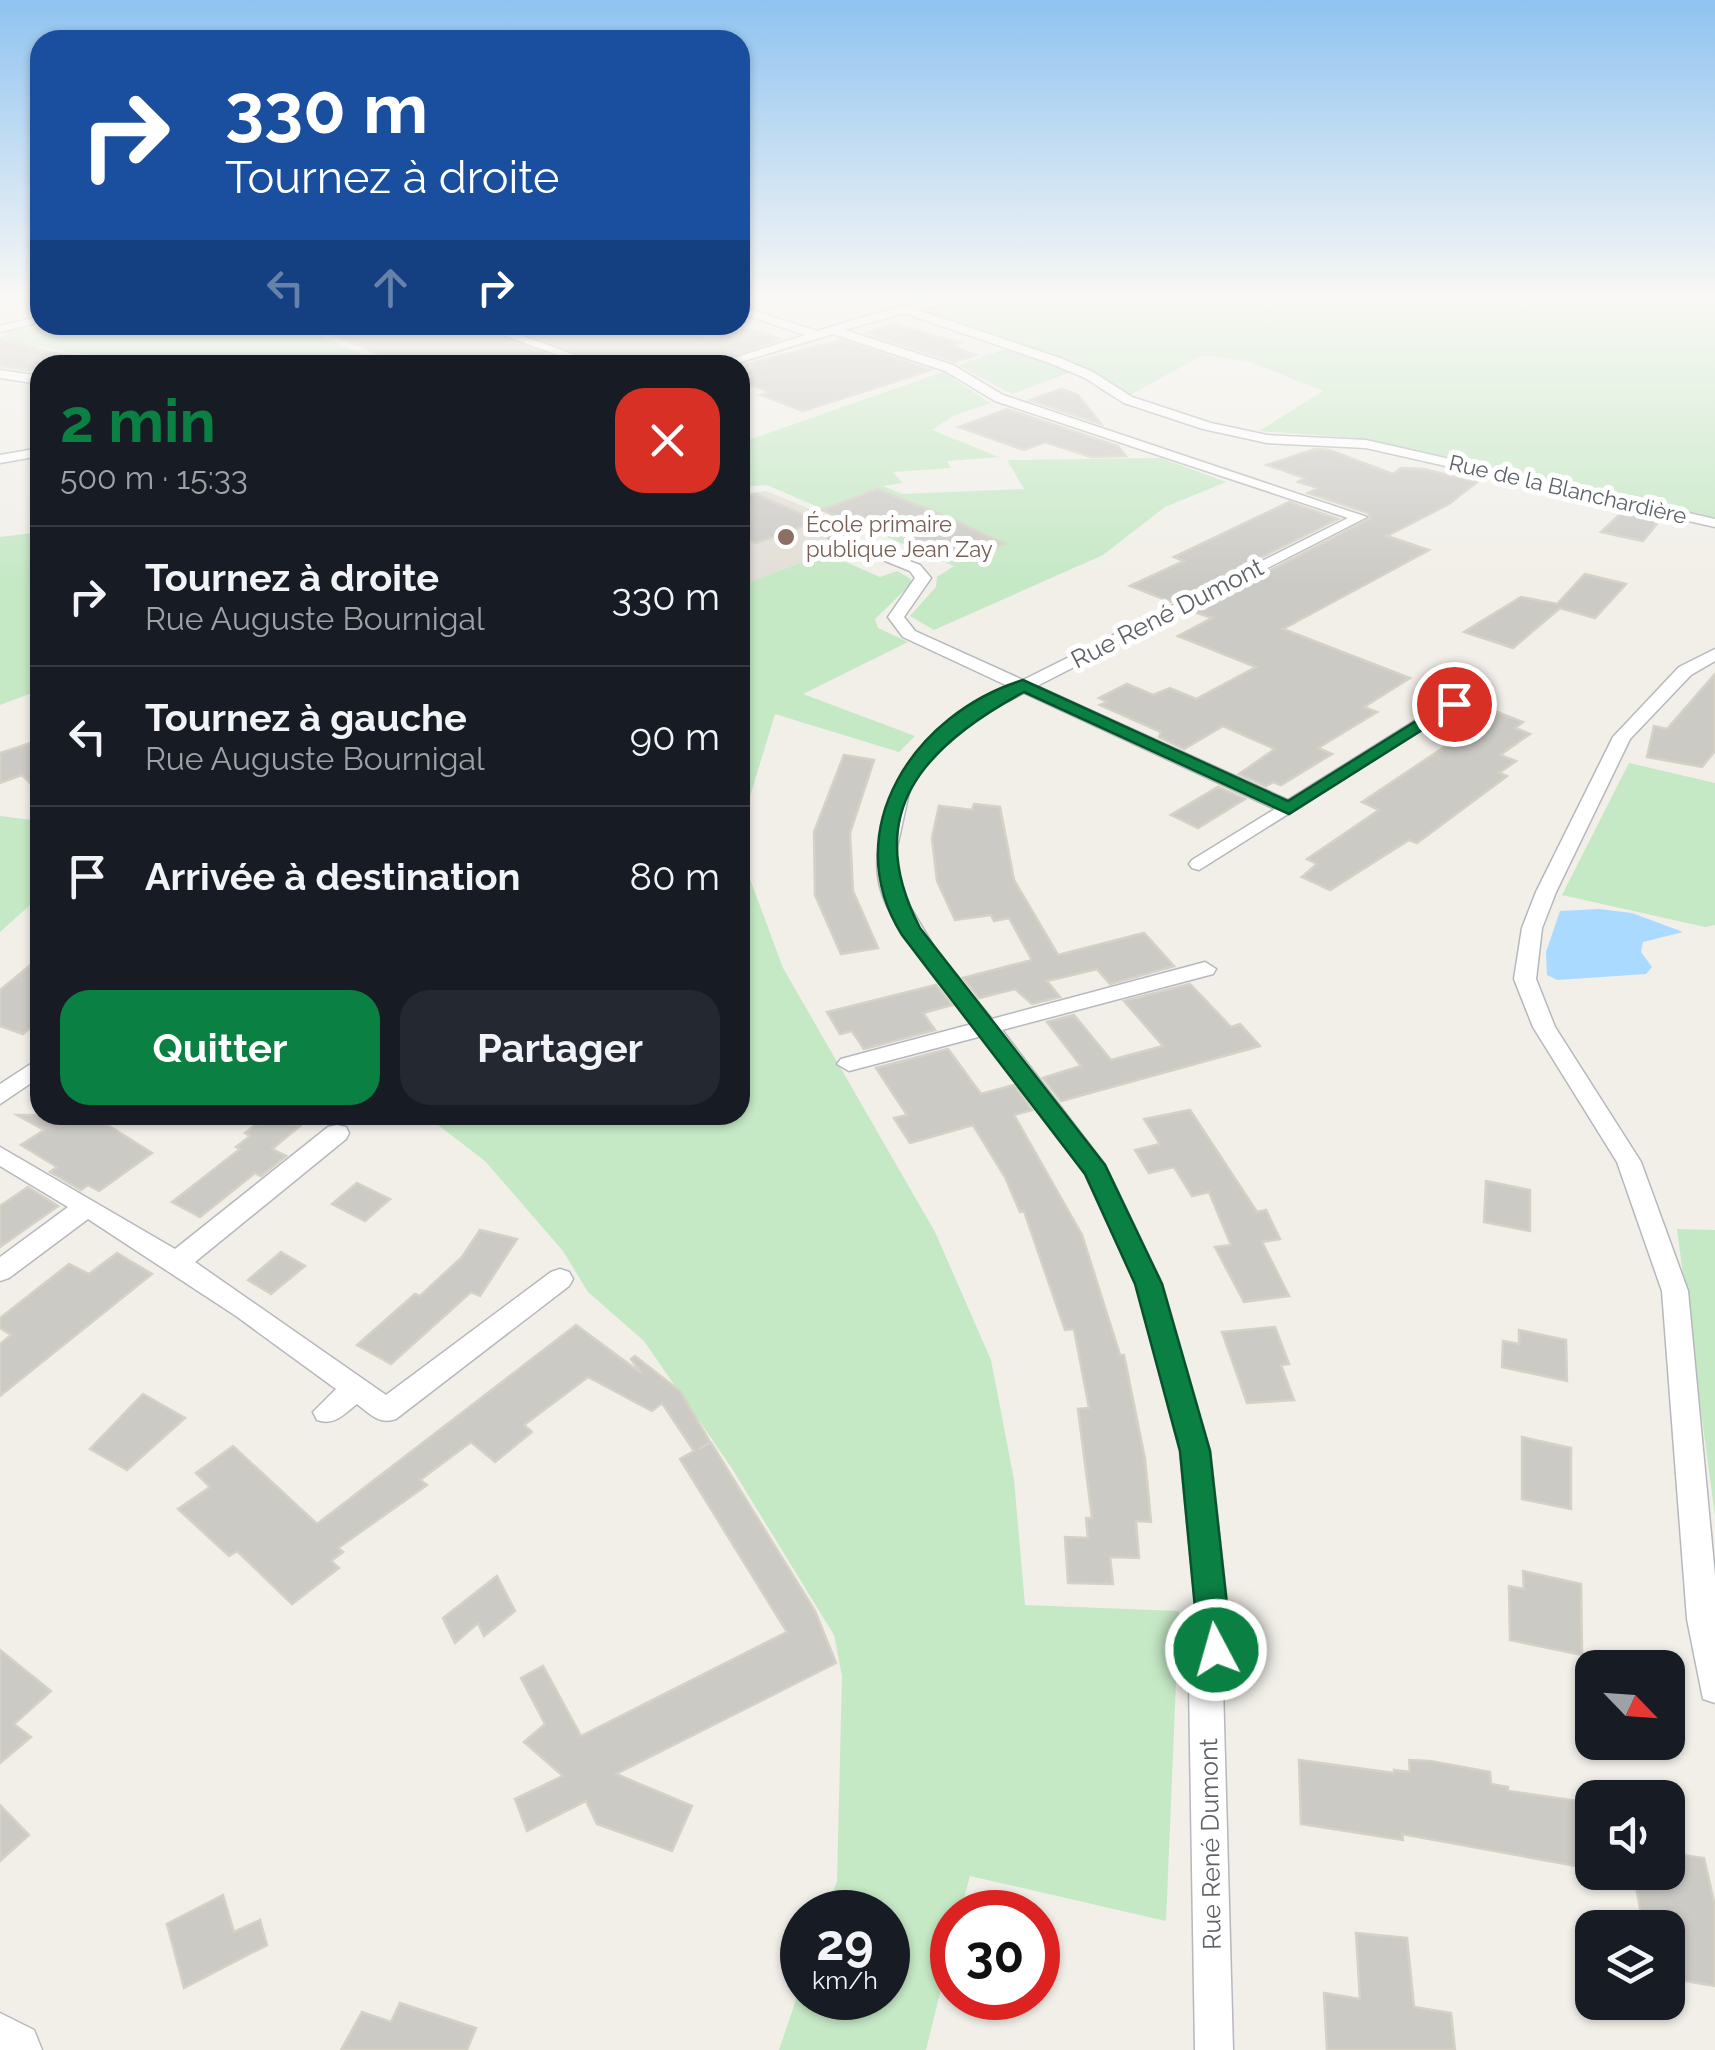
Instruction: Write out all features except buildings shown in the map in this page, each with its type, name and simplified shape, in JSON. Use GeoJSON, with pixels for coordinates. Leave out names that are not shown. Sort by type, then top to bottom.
{"type":"FeatureCollection","features":[{"type":"Feature","properties":{"kind":"main road"},"geometry":{"type":"LineString","coordinates":[[0,2041],[14,2050]]}},
{"type":"Feature","properties":{"kind":"street","name":"Rue René Dumont"},"geometry":{"type":"LineString","coordinates":[[990,393],[1360,516],[971,714],[920,757],[900,788],[886,852],[891,892],[910,930],[1096,1171],[1149,1284],[1195,1451],[1216,1650],[1206,1684],[1214,2050]]}},
{"type":"Feature","properties":{"kind":"street","name":"Rue de la Blanchardière"},"geometry":{"type":"LineString","coordinates":[[1117,393],[1128,400],[1208,426],[1266,439],[1366,444],[1715,523]]}},
{"type":"Feature","properties":{"kind":"street"},"geometry":{"type":"LineString","coordinates":[[0,459],[30,454]]}},
{"type":"Feature","properties":{"kind":"street"},"geometry":{"type":"LineString","coordinates":[[836,538],[915,568],[923,578],[921,586],[898,606],[896,617],[910,634],[1289,808]]}},
{"type":"Feature","properties":{"kind":"street"},"geometry":{"type":"LineString","coordinates":[[1715,654],[1685,671],[1622,737],[1546,892],[1532,928],[1525,979],[1544,1027],[1629,1162],[1675,1291],[1703,1619],[1715,1688]]}},
{"type":"Feature","properties":{"kind":"street"},"geometry":{"type":"LineString","coordinates":[[1199,864],[1454,704],[1431,697]]}},
{"type":"Feature","properties":{"kind":"street"},"geometry":{"type":"LineString","coordinates":[[850,1064],[1205,969]]}},
{"type":"Feature","properties":{"kind":"street"},"geometry":{"type":"LineString","coordinates":[[0,1096],[30,1073]]}},
{"type":"Feature","properties":{"kind":"street"},"geometry":{"type":"LineString","coordinates":[[178,1261],[337,1133]]}},
{"type":"Feature","properties":{"kind":"street"},"geometry":{"type":"LineString","coordinates":[[0,1155],[178,1261],[386,1411],[560,1280]]}},
{"type":"Feature","properties":{"kind":"street"},"geometry":{"type":"LineString","coordinates":[[0,1271],[87,1206]]}},
{"type":"Feature","properties":{"kind":"street"},"geometry":{"type":"LineString","coordinates":[[327,1412],[357,1388]]}},
{"type":"Feature","properties":{"kind":"shaded area","name":"École primaire publique Jean Zay"},"geometry":{"type":"Polygon","coordinates":[[[766,491],[856,528],[811,546],[825,553],[750,582],[750,493],[766,491]]]}},
{"type":"Feature","properties":{"kind":"green space"},"geometry":{"type":"Polygon","coordinates":[[[884,393],[974,393],[990,403],[953,416],[932,430],[999,457],[947,461],[951,468],[893,472],[902,483],[883,486],[902,494],[1024,489],[1007,460],[1161,458],[1226,482],[1165,507],[1103,555],[934,630],[910,616],[936,587],[937,577],[954,566],[767,485],[750,486],[750,440],[884,393]]]}},
{"type":"Feature","properties":{"kind":"green space"},"geometry":{"type":"Polygon","coordinates":[[[1320,393],[1715,393],[1715,518],[1358,438],[1259,431],[1320,393]]]}},
{"type":"Feature","properties":{"kind":"green space"},"geometry":{"type":"Polygon","coordinates":[[[30,533],[30,694],[0,705],[0,537],[30,533]]]}},
{"type":"Feature","properties":{"kind":"green space"},"geometry":{"type":"Polygon","coordinates":[[[825,553],[880,577],[897,571],[911,579],[910,585],[875,619],[878,628],[908,642],[803,694],[915,736],[899,752],[775,714],[750,796],[750,582],[825,553]]]}},
{"type":"Feature","properties":{"kind":"green space"},"geometry":{"type":"Polygon","coordinates":[[[1629,763],[1715,783],[1715,925],[1705,927],[1562,895],[1629,763]]]}},
{"type":"Feature","properties":{"kind":"green space"},"geometry":{"type":"Polygon","coordinates":[[[0,816],[30,820],[30,905],[0,932],[0,816]]]}},
{"type":"Feature","properties":{"kind":"green space"},"geometry":{"type":"Polygon","coordinates":[[[750,879],[783,968],[935,1232],[991,1360],[1014,1480],[1025,1605],[1179,1611],[1166,1921],[1060,1897],[1060,1890],[1031,1890],[970,1876],[966,1890],[930,1890],[930,2020],[933,2020],[926,2050],[779,2050],[789,2020],[910,2020],[910,1890],[834,1890],[842,1676],[834,1635],[731,1467],[644,1341],[588,1292],[563,1251],[485,1161],[438,1125],[750,1125],[750,879]]]}},
{"type":"Feature","properties":{"kind":"green space"},"geometry":{"type":"Polygon","coordinates":[[[1677,1229],[1715,1230],[1715,1516],[1677,1229]]]}},
{"type":"Feature","properties":{"kind":"water"},"geometry":{"type":"Polygon","coordinates":[[[1599,909],[1632,913],[1683,932],[1643,942],[1641,952],[1652,967],[1646,974],[1557,980],[1547,975],[1546,952],[1560,911],[1599,909]]]}},
{"type":"Feature","properties":{"kind":"place","name":"École primaire publique Jean Zay"},"geometry":{"type":"Point","coordinates":[786,537]}},
{"type":"Feature","properties":{"kind":"route"},"geometry":{"type":"LineString","coordinates":[[1216,1650],[1195,1451],[1149,1284],[1096,1171],[1016,1062],[910,930],[891,892],[886,852],[892,818],[900,788],[938,738],[1023,685],[1289,808],[1454,704]]}}]}
